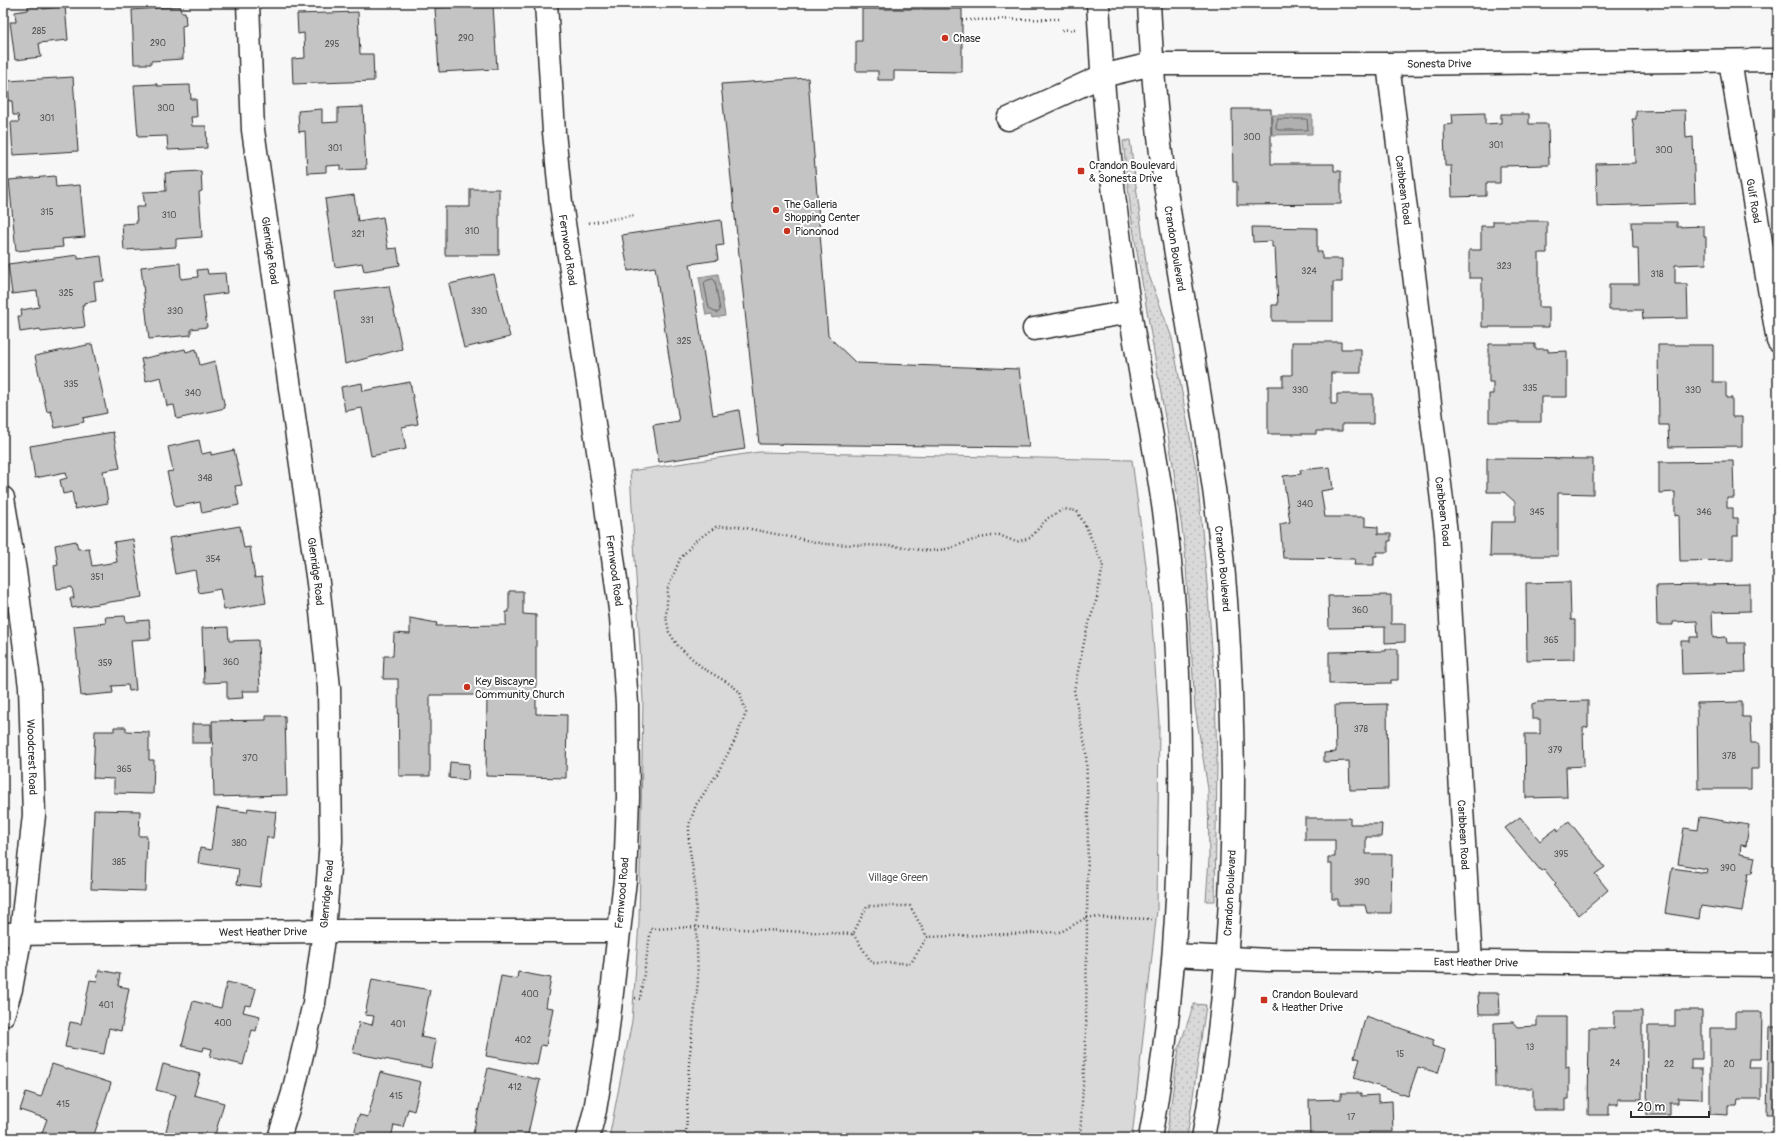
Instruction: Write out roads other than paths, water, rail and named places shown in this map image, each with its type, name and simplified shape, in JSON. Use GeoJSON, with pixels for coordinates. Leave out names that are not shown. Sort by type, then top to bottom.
{"type":"FeatureCollection","features":[{"type":"Feature","properties":{"kind":"street","name":"Glenridge Road"},"geometry":{"type":"LineString","coordinates":[[248,3],[253,130],[318,583],[329,688],[331,841],[324,931],[314,1003],[293,1093],[279,1138]]}},
{"type":"Feature","properties":{"kind":"street","name":"Fernwood Road"},"geometry":{"type":"LineString","coordinates":[[546,3],[554,132],[565,228],[603,484],[622,633],[627,704],[628,797],[624,880],[613,994],[597,1096],[588,1138]]}},
{"type":"Feature","properties":{"kind":"street"},"geometry":{"type":"LineString","coordinates":[[1098,3],[1108,150],[1130,312],[1152,433],[1166,527],[1175,623],[1181,730],[1179,872],[1174,955],[1159,1089],[1150,1138]]}},
{"type":"Feature","properties":{"kind":"street","name":"Crandon Boulevard"},"geometry":{"type":"LineString","coordinates":[[1149,3],[1152,64],[1166,196],[1205,426],[1219,522],[1227,611],[1232,708],[1233,846],[1227,957],[1211,1097],[1203,1138]]}},
{"type":"Feature","properties":{"kind":"street","name":"Gulf Road"},"geometry":{"type":"LineString","coordinates":[[1730,60],[1778,341]]}},
{"type":"Feature","properties":{"kind":"street","name":"Sonesta Drive"},"geometry":{"type":"LineString","coordinates":[[1008,119],[1102,76],[1152,64],[1388,64],[1778,60]]}},
{"type":"Feature","properties":{"kind":"street","name":"Caribbean Road"},"geometry":{"type":"LineString","coordinates":[[1388,64],[1446,533],[1471,963]]}},
{"type":"Feature","properties":{"kind":"street"},"geometry":{"type":"LineString","coordinates":[[1034,329],[1130,312]]}},
{"type":"Feature","properties":{"kind":"street","name":"Woodcrest Road"},"geometry":{"type":"LineString","coordinates":[[3,498],[15,571],[30,687],[34,814],[12,934],[11,989],[3,1015]]}},
{"type":"Feature","properties":{"kind":"street","name":"West Heather Drive"},"geometry":{"type":"LineString","coordinates":[[12,934],[324,931],[618,931]]}},
{"type":"Feature","properties":{"kind":"street","name":"East Heather Drive"},"geometry":{"type":"LineString","coordinates":[[1174,955],[1268,960],[1778,965]]}},
{"type":"Feature","properties":{"kind":"water"},"geometry":{"type":"Polygon","coordinates":[[[1272,115],[1312,115],[1312,134],[1272,135],[1272,115]]]}},
{"type":"Feature","properties":{"kind":"water"},"geometry":{"type":"Polygon","coordinates":[[[718,274],[725,316],[713,318],[712,314],[706,315],[699,277],[718,274]]]}},
{"type":"Feature","properties":{"kind":"place","name":"Chase"},"geometry":{"type":"Point","coordinates":[945,38]}},
{"type":"Feature","properties":{"kind":"place","name":"Crandon Boulevard & Sonesta Drive"},"geometry":{"type":"Point","coordinates":[1081,171]}},
{"type":"Feature","properties":{"kind":"place","name":"The Galleria Shopping Center"},"geometry":{"type":"Point","coordinates":[776,210]}},
{"type":"Feature","properties":{"kind":"place","name":"Piononod"},"geometry":{"type":"Point","coordinates":[787,231]}},
{"type":"Feature","properties":{"kind":"place","name":"Key Biscayne Community Church"},"geometry":{"type":"Point","coordinates":[467,687]}},
{"type":"Feature","properties":{"kind":"place","name":"Crandon Boulevard & Heather Drive"},"geometry":{"type":"Point","coordinates":[1264,1000]}},
{"type":"Feature","properties":{"kind":"park label","name":"Village Green"},"geometry":{"type":"Point","coordinates":[898,877]}}]}
